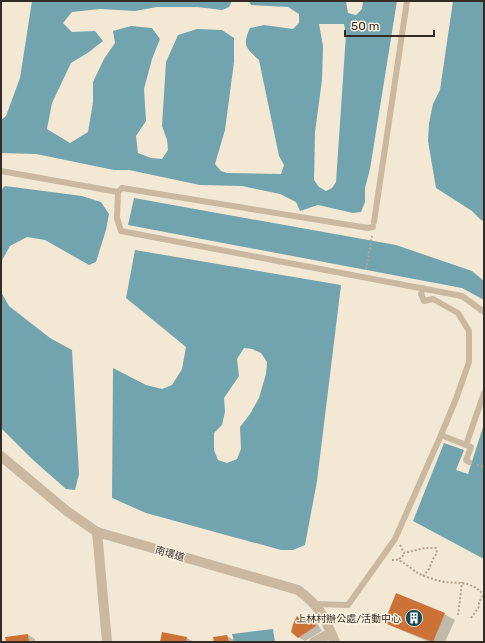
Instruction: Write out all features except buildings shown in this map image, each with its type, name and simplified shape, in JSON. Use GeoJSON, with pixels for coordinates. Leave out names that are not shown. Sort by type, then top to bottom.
{"type":"FeatureCollection","features":[{"type":"Feature","properties":{"kind":"street","name":"南環道"},"geometry":{"type":"LineString","coordinates":[[1,456],[68,512],[97,532],[298,590],[315,604],[323,614],[333,637]]}},
{"type":"Feature","properties":{"kind":"street"},"geometry":{"type":"LineString","coordinates":[[97,532],[107,642]]}},
{"type":"Feature","properties":{"kind":"street"},"geometry":{"type":"LineString","coordinates":[[314,642],[333,637]]}},
{"type":"Feature","properties":{"kind":"lane"},"geometry":{"type":"LineString","coordinates":[[407,1],[373,228],[122,188],[118,192],[117,218],[121,231],[365,276],[462,296],[484,312]]}},
{"type":"Feature","properties":{"kind":"lane"},"geometry":{"type":"LineString","coordinates":[[1,171],[118,192]]}},
{"type":"Feature","properties":{"kind":"lane"},"geometry":{"type":"LineString","coordinates":[[315,604],[348,605],[395,539],[456,399],[468,362],[470,331],[458,313],[433,299],[424,301],[421,294],[423,288]]}},
{"type":"Feature","properties":{"kind":"lane"},"geometry":{"type":"LineString","coordinates":[[466,445],[484,393]]}},
{"type":"Feature","properties":{"kind":"lane"},"geometry":{"type":"LineString","coordinates":[[441,435],[471,447],[466,460],[469,462]]}},
{"type":"Feature","properties":{"kind":"path"},"geometry":{"type":"LineString","coordinates":[[365,276],[373,228]]}},
{"type":"Feature","properties":{"kind":"path"},"geometry":{"type":"LineString","coordinates":[[395,539],[402,547],[404,553]]}},
{"type":"Feature","properties":{"kind":"path"},"geometry":{"type":"LineString","coordinates":[[399,560],[404,553],[425,548],[436,548],[437,553],[429,569],[423,576]]}},
{"type":"Feature","properties":{"kind":"path"},"geometry":{"type":"LineString","coordinates":[[384,554],[390,560],[399,560],[423,576],[447,583],[462,582],[475,587],[484,595],[479,603],[479,607],[471,618]]}},
{"type":"Feature","properties":{"kind":"path"},"geometry":{"type":"LineString","coordinates":[[458,616],[462,582]]}},
{"type":"Feature","properties":{"kind":"water"},"geometry":{"type":"Polygon","coordinates":[[[32,1],[232,1],[229,7],[222,10],[197,7],[157,7],[135,11],[100,9],[72,12],[63,23],[72,32],[95,31],[103,41],[71,63],[52,103],[47,129],[70,143],[88,132],[93,102],[93,82],[104,59],[115,43],[113,31],[131,26],[152,28],[160,39],[152,59],[144,89],[146,121],[136,136],[138,153],[151,158],[162,159],[168,150],[167,140],[162,126],[166,62],[178,35],[197,29],[222,30],[234,38],[234,62],[225,130],[215,164],[221,171],[227,173],[281,174],[284,165],[279,156],[259,60],[248,49],[246,39],[250,28],[264,25],[293,29],[299,23],[299,14],[288,7],[251,5],[249,1],[346,1],[348,13],[356,15],[362,9],[363,1],[397,1],[370,169],[365,188],[365,202],[361,212],[353,213],[318,205],[300,211],[296,202],[280,194],[242,186],[200,185],[129,170],[114,170],[36,154],[1,153],[1,120],[6,116],[20,78],[32,1]],[[319,24],[323,46],[322,80],[315,132],[314,180],[319,187],[326,191],[332,188],[336,182],[346,34],[344,24],[319,24]]]}},
{"type":"Feature","properties":{"kind":"water"},"geometry":{"type":"Polygon","coordinates":[[[453,1],[484,1],[484,221],[472,211],[436,188],[428,141],[429,123],[433,104],[440,90],[453,1]]]}},
{"type":"Feature","properties":{"kind":"water"},"geometry":{"type":"Polygon","coordinates":[[[5,186],[82,196],[101,202],[109,214],[106,230],[96,262],[89,265],[45,240],[27,237],[10,246],[1,262],[1,190],[5,186]]]}},
{"type":"Feature","properties":{"kind":"water"},"geometry":{"type":"Polygon","coordinates":[[[134,198],[396,245],[472,271],[484,281],[484,300],[462,288],[128,225],[134,198]]]}},
{"type":"Feature","properties":{"kind":"water"},"geometry":{"type":"Polygon","coordinates":[[[135,250],[341,285],[317,481],[305,545],[293,550],[281,550],[146,513],[112,498],[113,368],[146,385],[162,389],[172,385],[182,369],[186,347],[126,298],[135,250]],[[244,348],[237,359],[239,376],[224,398],[225,412],[222,425],[214,433],[214,450],[218,460],[227,463],[237,459],[241,449],[240,427],[250,414],[259,398],[266,374],[267,362],[261,353],[252,349],[244,348]]]}},
{"type":"Feature","properties":{"kind":"water"},"geometry":{"type":"Polygon","coordinates":[[[1,292],[9,306],[50,338],[72,350],[79,474],[75,490],[66,489],[32,459],[1,428],[1,292]]]}},
{"type":"Feature","properties":{"kind":"water"},"geometry":{"type":"Polygon","coordinates":[[[484,424],[484,559],[413,521],[444,443],[464,450],[456,470],[468,474],[484,424]]]}},
{"type":"Feature","properties":{"kind":"water"},"geometry":{"type":"Polygon","coordinates":[[[273,629],[275,642],[234,642],[232,634],[273,629]]]}},
{"type":"Feature","properties":{"kind":"place","name":"上林村辦公處/活動中心"},"geometry":{"type":"Point","coordinates":[414,618]}}]}
